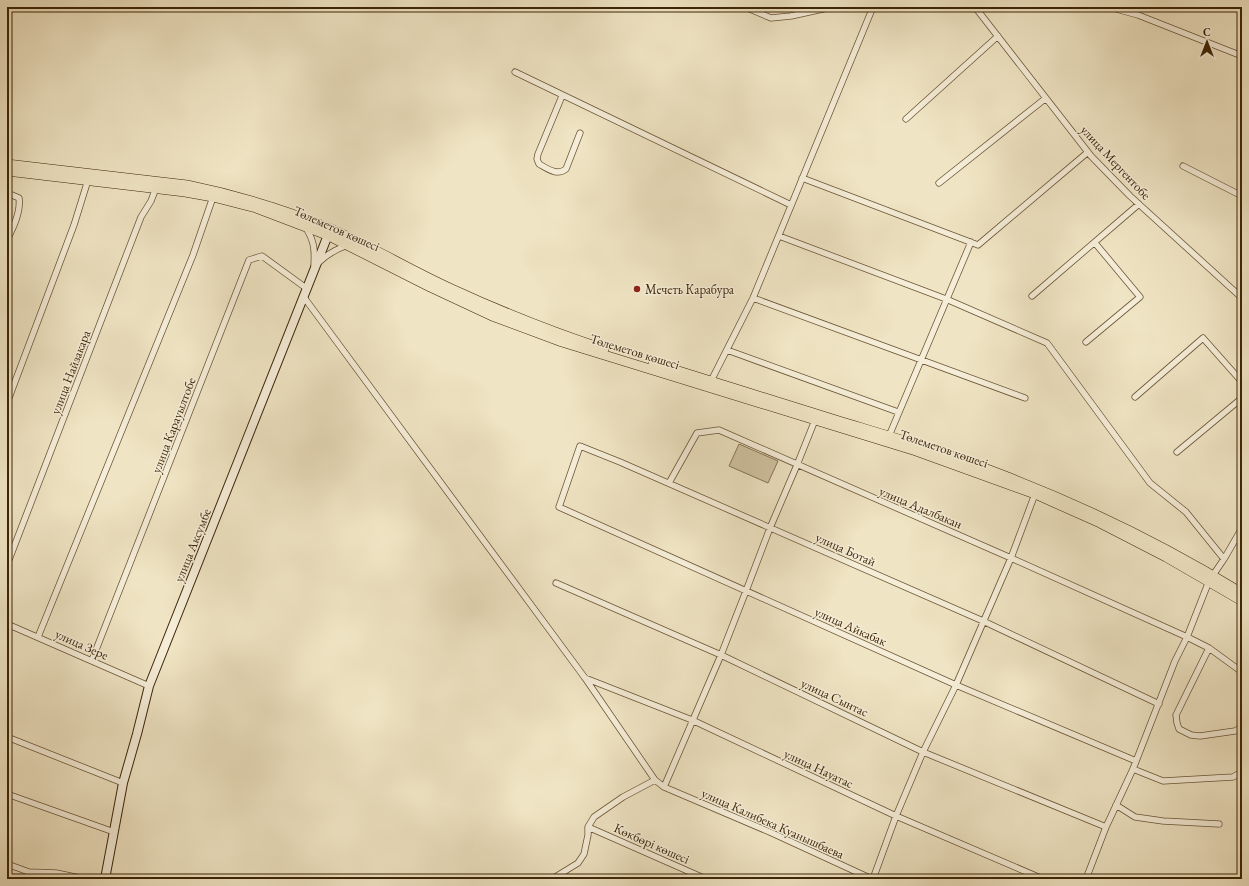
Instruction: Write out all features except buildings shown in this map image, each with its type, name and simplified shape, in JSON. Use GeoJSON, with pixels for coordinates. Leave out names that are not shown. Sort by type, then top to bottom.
{"type":"FeatureCollection","features":[{"type":"Feature","properties":{"kind":"main road","name":"Төлеметов көшесі"},"geometry":{"type":"LineString","coordinates":[[7,164],[158,180],[216,190],[258,202],[329,232],[522,320],[564,336],[711,381],[858,430],[1035,494],[1100,523],[1166,557],[1242,593]]}},
{"type":"Feature","properties":{"kind":"main road","name":"Төлеметов көшесі"},"geometry":{"type":"LineString","coordinates":[[7,171],[156,188],[213,197],[256,208],[305,226],[329,232],[348,245],[430,287],[492,316],[562,342],[815,420],[888,436],[964,460],[1039,489],[1160,545],[1211,578],[1242,602]]}},
{"type":"Feature","properties":{"kind":"main road","name":"улица Аксумбе"},"geometry":{"type":"LineString","coordinates":[[105,879],[122,782],[137,734],[149,686],[302,296],[329,232]]}},
{"type":"Feature","properties":{"kind":"street"},"geometry":{"type":"LineString","coordinates":[[745,7],[771,18],[791,16],[832,7]]}},
{"type":"Feature","properties":{"kind":"street"},"geometry":{"type":"LineString","coordinates":[[711,381],[753,298],[873,7]]}},
{"type":"Feature","properties":{"kind":"street","name":"улица Мергентобе"},"geometry":{"type":"LineString","coordinates":[[975,7],[1088,152],[1139,204],[1242,298]]}},
{"type":"Feature","properties":{"kind":"street"},"geometry":{"type":"LineString","coordinates":[[1109,7],[1138,15],[1242,56]]}},
{"type":"Feature","properties":{"kind":"street"},"geometry":{"type":"LineString","coordinates":[[906,118],[998,36]]}},
{"type":"Feature","properties":{"kind":"street"},"geometry":{"type":"LineString","coordinates":[[515,72],[562,96],[791,205]]}},
{"type":"Feature","properties":{"kind":"street"},"geometry":{"type":"LineString","coordinates":[[562,96],[538,154],[537,159],[539,164],[556,172],[562,172],[566,169],[580,133]]}},
{"type":"Feature","properties":{"kind":"street"},"geometry":{"type":"LineString","coordinates":[[940,183],[1046,98]]}},
{"type":"Feature","properties":{"kind":"street"},"geometry":{"type":"LineString","coordinates":[[802,178],[978,245],[1088,152]]}},
{"type":"Feature","properties":{"kind":"street"},"geometry":{"type":"LineString","coordinates":[[1183,166],[1242,196]]}},
{"type":"Feature","properties":{"kind":"street"},"geometry":{"type":"LineString","coordinates":[[7,403],[74,225],[88,180]]}},
{"type":"Feature","properties":{"kind":"street","name":"улица Найзакара"},"geometry":{"type":"LineString","coordinates":[[7,564],[141,217],[151,201],[156,188]]}},
{"type":"Feature","properties":{"kind":"street"},"geometry":{"type":"LineString","coordinates":[[7,195],[12,195],[19,198],[20,206],[7,240]]}},
{"type":"Feature","properties":{"kind":"street"},"geometry":{"type":"LineString","coordinates":[[38,637],[193,255],[213,197]]}},
{"type":"Feature","properties":{"kind":"street"},"geometry":{"type":"LineString","coordinates":[[1032,296],[1139,204]]}},
{"type":"Feature","properties":{"kind":"street"},"geometry":{"type":"LineString","coordinates":[[305,226],[312,238],[314,246],[314,267]]}},
{"type":"Feature","properties":{"kind":"street"},"geometry":{"type":"LineString","coordinates":[[779,236],[946,299],[1047,343],[1150,483],[1186,512],[1224,559]]}},
{"type":"Feature","properties":{"kind":"street"},"geometry":{"type":"LineString","coordinates":[[888,436],[971,242]]}},
{"type":"Feature","properties":{"kind":"street"},"geometry":{"type":"LineString","coordinates":[[1086,342],[1140,297],[1095,243]]}},
{"type":"Feature","properties":{"kind":"street"},"geometry":{"type":"LineString","coordinates":[[314,267],[330,253],[338,248],[348,245]]}},
{"type":"Feature","properties":{"kind":"street","name":"улица Карауылтобе"},"geometry":{"type":"LineString","coordinates":[[92,660],[249,260],[262,256],[306,288]]}},
{"type":"Feature","properties":{"kind":"street","name":"улица Калибека Куанышбаева"},"geometry":{"type":"LineString","coordinates":[[302,296],[585,678],[655,780],[664,788],[772,833],[872,879]]}},
{"type":"Feature","properties":{"kind":"street"},"geometry":{"type":"LineString","coordinates":[[753,298],[1025,398]]}},
{"type":"Feature","properties":{"kind":"street"},"geometry":{"type":"LineString","coordinates":[[1135,397],[1203,338],[1242,382]]}},
{"type":"Feature","properties":{"kind":"street"},"geometry":{"type":"LineString","coordinates":[[727,350],[898,412]]}},
{"type":"Feature","properties":{"kind":"street"},"geometry":{"type":"LineString","coordinates":[[1177,452],[1242,398]]}},
{"type":"Feature","properties":{"kind":"street"},"geometry":{"type":"LineString","coordinates":[[664,788],[721,655],[770,528],[815,420]]}},
{"type":"Feature","properties":{"kind":"street","name":"улица Адалбакан"},"geometry":{"type":"LineString","coordinates":[[669,483],[697,433],[719,430],[1187,637],[1209,648],[1242,672]]}},
{"type":"Feature","properties":{"kind":"street","name":"улица Ботай"},"geometry":{"type":"LineString","coordinates":[[559,507],[580,446],[669,483],[983,622],[1159,704]]}},
{"type":"Feature","properties":{"kind":"street"},"geometry":{"type":"LineString","coordinates":[[872,879],[896,816],[923,752],[956,685],[1011,558],[1035,494]]}},
{"type":"Feature","properties":{"kind":"street","name":"улица Айкабак"},"geometry":{"type":"LineString","coordinates":[[559,507],[956,685],[1136,761]]}},
{"type":"Feature","properties":{"kind":"street"},"geometry":{"type":"LineString","coordinates":[[1086,879],[1106,827],[1136,761],[1175,661],[1187,637],[1211,578],[1242,528]]}},
{"type":"Feature","properties":{"kind":"street","name":"улица Сынтас"},"geometry":{"type":"LineString","coordinates":[[556,582],[721,655],[923,752],[1106,827]]}},
{"type":"Feature","properties":{"kind":"street","name":"улица Зере"},"geometry":{"type":"LineString","coordinates":[[7,624],[149,686]]}},
{"type":"Feature","properties":{"kind":"street"},"geometry":{"type":"LineString","coordinates":[[1209,648],[1178,710],[1176,724],[1179,729],[1191,735],[1227,733],[1242,727]]}},
{"type":"Feature","properties":{"kind":"street","name":"улица Науатас"},"geometry":{"type":"LineString","coordinates":[[585,678],[692,720],[896,816],[1043,879]]}},
{"type":"Feature","properties":{"kind":"street"},"geometry":{"type":"LineString","coordinates":[[7,737],[122,782]]}},
{"type":"Feature","properties":{"kind":"street"},"geometry":{"type":"LineString","coordinates":[[1132,769],[1163,781],[1233,777],[1242,772]]}},
{"type":"Feature","properties":{"kind":"street"},"geometry":{"type":"LineString","coordinates":[[552,879],[578,863],[584,854],[588,827],[594,817],[623,797],[655,780]]}},
{"type":"Feature","properties":{"kind":"street"},"geometry":{"type":"LineString","coordinates":[[7,794],[114,832]]}},
{"type":"Feature","properties":{"kind":"street"},"geometry":{"type":"LineString","coordinates":[[1116,806],[1135,817],[1163,821],[1219,824]]}},
{"type":"Feature","properties":{"kind":"street","name":"Көкбөрі көшесі"},"geometry":{"type":"LineString","coordinates":[[588,827],[706,879]]}},
{"type":"Feature","properties":{"kind":"street"},"geometry":{"type":"LineString","coordinates":[[7,864],[29,872],[56,872],[85,879]]}},
{"type":"Feature","properties":{"kind":"shaded area"},"geometry":{"type":"Polygon","coordinates":[[[739,444],[778,461],[768,483],[729,466],[739,444]]]}},
{"type":"Feature","properties":{"kind":"place","name":"Мечеть Карабура"},"geometry":{"type":"Point","coordinates":[637,289]}}]}
